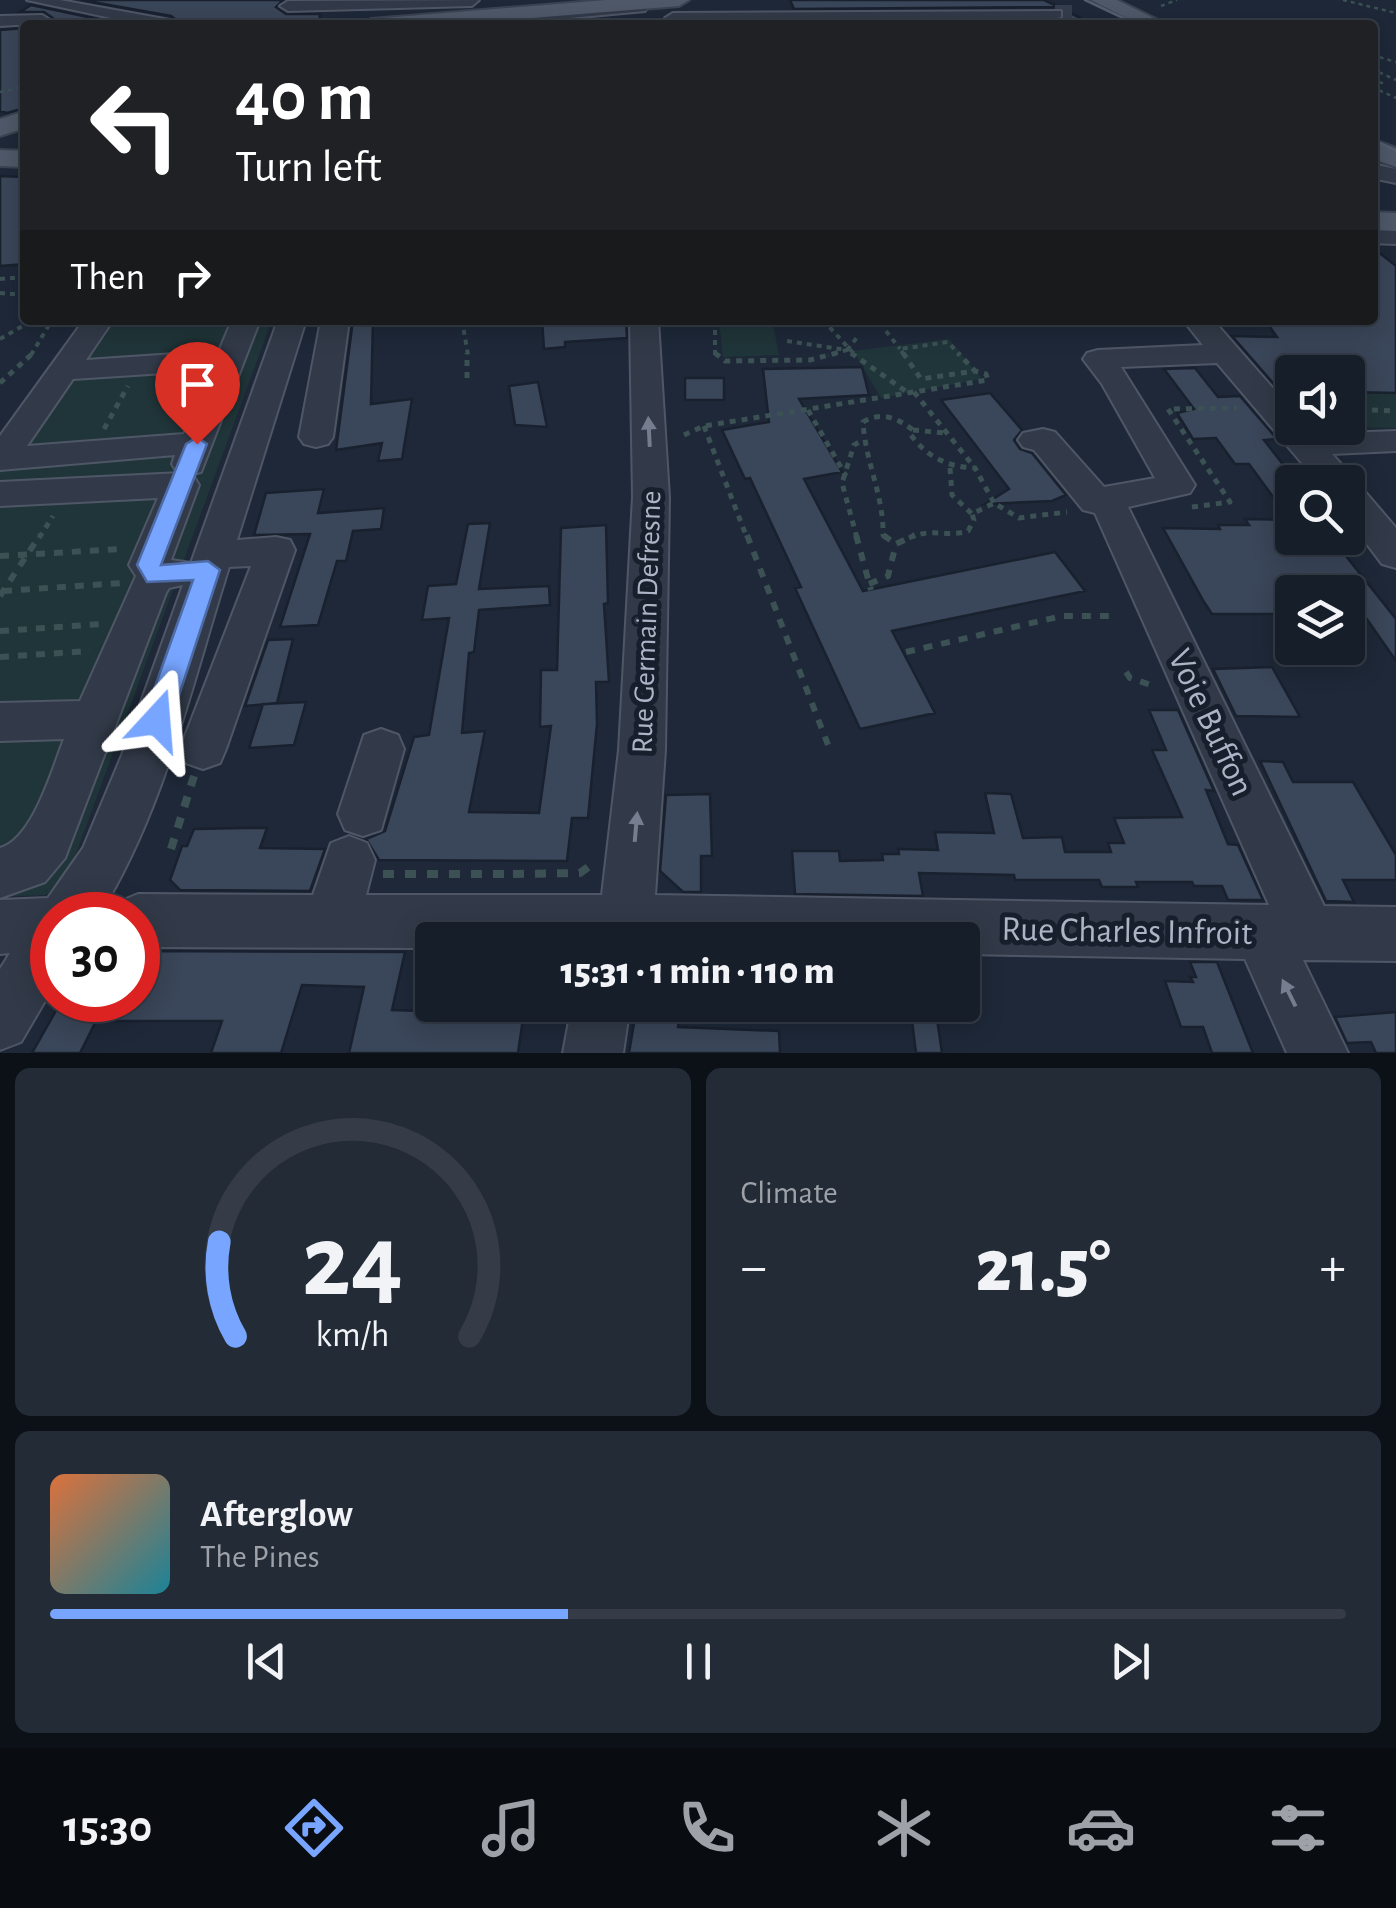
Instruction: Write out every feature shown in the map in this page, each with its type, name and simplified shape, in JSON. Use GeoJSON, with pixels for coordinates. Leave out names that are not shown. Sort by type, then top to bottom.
{"type":"FeatureCollection","features":[{"type":"Feature","properties":{"kind":"main road"},"geometry":{"type":"LineString","coordinates":[[450,20],[648,5],[677,14]]}},
{"type":"Feature","properties":{"kind":"main road"},"geometry":{"type":"LineString","coordinates":[[1075,6],[1102,20]]}},
{"type":"Feature","properties":{"kind":"main road"},"geometry":{"type":"LineString","coordinates":[[1075,6],[1136,20]]}},
{"type":"Feature","properties":{"kind":"street"},"geometry":{"type":"LineString","coordinates":[[35,0],[146,20]]}},
{"type":"Feature","properties":{"kind":"street"},"geometry":{"type":"LineString","coordinates":[[286,9],[491,0]]}},
{"type":"Feature","properties":{"kind":"street"},"geometry":{"type":"LineString","coordinates":[[648,5],[730,0]]}},
{"type":"Feature","properties":{"kind":"street"},"geometry":{"type":"LineString","coordinates":[[964,0],[988,14]]}},
{"type":"Feature","properties":{"kind":"street"},"geometry":{"type":"LineString","coordinates":[[43,20],[68,4]]}},
{"type":"Feature","properties":{"kind":"street"},"geometry":{"type":"LineString","coordinates":[[677,14],[988,14],[1075,6]]}},
{"type":"Feature","properties":{"kind":"street"},"geometry":{"type":"LineString","coordinates":[[487,20],[558,13]]}},
{"type":"Feature","properties":{"kind":"street"},"geometry":{"type":"LineString","coordinates":[[95,325],[1,459],[197,444]]}},
{"type":"Feature","properties":{"kind":"street"},"geometry":{"type":"LineString","coordinates":[[0,873],[18,870],[41,852],[155,568],[181,484],[244,325]]}},
{"type":"Feature","properties":{"kind":"street"},"geometry":{"type":"LineString","coordinates":[[83,892],[102,864],[146,755],[290,325]]}},
{"type":"Feature","properties":{"kind":"street"},"geometry":{"type":"LineString","coordinates":[[316,437],[334,325]]}},
{"type":"Feature","properties":{"kind":"street","name":"Rue Germain Defresne"},"geometry":{"type":"LineString","coordinates":[[622,922],[632,886],[643,730],[651,497],[644,325]]}},
{"type":"Feature","properties":{"kind":"street"},"geometry":{"type":"LineString","coordinates":[[1203,325],[1275,409]]}},
{"type":"Feature","properties":{"kind":"street"},"geometry":{"type":"LineString","coordinates":[[1035,440],[1043,439],[1096,501],[1177,485],[1124,393],[1098,359],[1227,352]]}},
{"type":"Feature","properties":{"kind":"street"},"geometry":{"type":"LineString","coordinates":[[61,372],[233,359]]}},
{"type":"Feature","properties":{"kind":"street"},"geometry":{"type":"LineString","coordinates":[[1365,443],[1396,442]]}},
{"type":"Feature","properties":{"kind":"street"},"geometry":{"type":"LineString","coordinates":[[1306,445],[1323,465]]}},
{"type":"Feature","properties":{"kind":"street"},"geometry":{"type":"LineString","coordinates":[[0,494],[181,484]]}},
{"type":"Feature","properties":{"kind":"street"},"geometry":{"type":"LineString","coordinates":[[1369,508],[1396,554]]}},
{"type":"Feature","properties":{"kind":"street","name":"Voie Buffon"},"geometry":{"type":"LineString","coordinates":[[1092,512],[1285,932],[1318,1053]]}},
{"type":"Feature","properties":{"kind":"street"},"geometry":{"type":"LineString","coordinates":[[155,568],[211,563],[276,550],[203,749]]}},
{"type":"Feature","properties":{"kind":"street"},"geometry":{"type":"LineString","coordinates":[[0,722],[95,718]]}},
{"type":"Feature","properties":{"kind":"street"},"geometry":{"type":"LineString","coordinates":[[333,920],[381,748]]}},
{"type":"Feature","properties":{"kind":"street","name":"Rue Charles Infroit"},"geometry":{"type":"LineString","coordinates":[[160,921],[415,923]]}},
{"type":"Feature","properties":{"kind":"street"},"geometry":{"type":"LineString","coordinates":[[0,928],[30,926]]}},
{"type":"Feature","properties":{"kind":"street","name":"Rue Charles Infroit"},"geometry":{"type":"LineString","coordinates":[[980,932],[1396,934]]}},
{"type":"Feature","properties":{"kind":"street"},"geometry":{"type":"LineString","coordinates":[[0,1021],[30,973]]}},
{"type":"Feature","properties":{"kind":"street"},"geometry":{"type":"LineString","coordinates":[[593,1053],[598,1022]]}},
{"type":"Feature","properties":{"kind":"path"},"geometry":{"type":"LineString","coordinates":[[1343,0],[1396,13]]}},
{"type":"Feature","properties":{"kind":"path"},"geometry":{"type":"LineString","coordinates":[[1378,58],[1389,63]]}},
{"type":"Feature","properties":{"kind":"path"},"geometry":{"type":"LineString","coordinates":[[1378,66],[1396,63]]}},
{"type":"Feature","properties":{"kind":"path"},"geometry":{"type":"LineString","coordinates":[[1378,89],[1386,96]]}},
{"type":"Feature","properties":{"kind":"path"},"geometry":{"type":"LineString","coordinates":[[1378,96],[1396,98]]}},
{"type":"Feature","properties":{"kind":"path"},"geometry":{"type":"LineString","coordinates":[[0,339],[24,325]]}},
{"type":"Feature","properties":{"kind":"path"},"geometry":{"type":"LineString","coordinates":[[0,383],[42,342],[50,325]]}},
{"type":"Feature","properties":{"kind":"path"},"geometry":{"type":"LineString","coordinates":[[463,325],[469,363],[467,378]]}},
{"type":"Feature","properties":{"kind":"path"},"geometry":{"type":"LineString","coordinates":[[717,325],[715,356],[725,362],[810,360],[847,350],[859,335]]}},
{"type":"Feature","properties":{"kind":"path"},"geometry":{"type":"LineString","coordinates":[[827,325],[847,350],[912,393],[974,468],[994,503],[1019,518],[1092,512]]}},
{"type":"Feature","properties":{"kind":"path"},"geometry":{"type":"LineString","coordinates":[[684,436],[704,426],[988,380],[986,374],[975,371],[922,379],[886,331]]}},
{"type":"Feature","properties":{"kind":"path"},"geometry":{"type":"LineString","coordinates":[[787,341],[847,350]]}},
{"type":"Feature","properties":{"kind":"path"},"geometry":{"type":"LineString","coordinates":[[900,349],[948,342],[975,371]]}},
{"type":"Feature","properties":{"kind":"path"},"geometry":{"type":"LineString","coordinates":[[808,410],[846,476]]}},
{"type":"Feature","properties":{"kind":"path"},"geometry":{"type":"LineString","coordinates":[[1365,410],[1396,411]]}},
{"type":"Feature","properties":{"kind":"path"},"geometry":{"type":"LineString","coordinates":[[896,544],[882,535],[885,511],[863,440],[864,422],[878,414],[903,422],[913,430],[946,433]]}},
{"type":"Feature","properties":{"kind":"path"},"geometry":{"type":"LineString","coordinates":[[704,426],[830,750]]}},
{"type":"Feature","properties":{"kind":"path"},"geometry":{"type":"LineString","coordinates":[[913,430],[914,440],[950,468],[974,468]]}},
{"type":"Feature","properties":{"kind":"path"},"geometry":{"type":"LineString","coordinates":[[863,440],[854,445],[842,483],[870,587],[890,576],[896,544]]}},
{"type":"Feature","properties":{"kind":"path"},"geometry":{"type":"LineString","coordinates":[[896,544],[926,530],[958,534],[973,527],[972,514],[952,495],[950,468]]}},
{"type":"Feature","properties":{"kind":"path"},"geometry":{"type":"LineString","coordinates":[[972,514],[994,503]]}},
{"type":"Feature","properties":{"kind":"path"},"geometry":{"type":"LineString","coordinates":[[0,556],[155,568]]}},
{"type":"Feature","properties":{"kind":"path"},"geometry":{"type":"LineString","coordinates":[[0,592],[155,568]]}},
{"type":"Feature","properties":{"kind":"path"},"geometry":{"type":"LineString","coordinates":[[906,652],[1062,616],[1110,616]]}},
{"type":"Feature","properties":{"kind":"path"},"geometry":{"type":"LineString","coordinates":[[0,632],[128,635]]}},
{"type":"Feature","properties":{"kind":"path"},"geometry":{"type":"LineString","coordinates":[[0,657],[128,635]]}},
{"type":"Feature","properties":{"kind":"path"},"geometry":{"type":"LineString","coordinates":[[170,849],[203,749]]}},
{"type":"Feature","properties":{"kind":"path"},"geometry":{"type":"LineString","coordinates":[[513,874],[580,873],[593,860]]}},
{"type":"Feature","properties":{"kind":"green space"},"geometry":{"type":"Polygon","coordinates":[[[84,325],[270,325],[66,881],[50,892],[0,897],[0,439],[84,325]]]}},
{"type":"Feature","properties":{"kind":"green space"},"geometry":{"type":"Polygon","coordinates":[[[720,325],[773,325],[779,355],[723,357],[720,325]]]}},
{"type":"Feature","properties":{"kind":"green space"},"geometry":{"type":"Polygon","coordinates":[[[949,339],[982,379],[881,398],[853,351],[949,339]]]}},
{"type":"Feature","properties":{"kind":"green space"},"geometry":{"type":"Polygon","coordinates":[[[1365,392],[1396,393],[1396,428],[1365,427],[1365,392]]]}},
{"type":"Feature","properties":{"kind":"building"},"geometry":{"type":"Polygon","coordinates":[[[81,0],[283,0],[276,7],[286,14],[320,14],[319,20],[176,20],[81,0]]]}},
{"type":"Feature","properties":{"kind":"building"},"geometry":{"type":"Polygon","coordinates":[[[790,0],[1044,0],[1059,7],[794,9],[790,0]]]}},
{"type":"Feature","properties":{"kind":"building"},"geometry":{"type":"Polygon","coordinates":[[[31,5],[102,20],[54,20],[44,12],[20,12],[31,5]]]}},
{"type":"Feature","properties":{"kind":"building"},"geometry":{"type":"Polygon","coordinates":[[[1064,10],[1085,20],[1062,20],[1064,10]]]}},
{"type":"Feature","properties":{"kind":"building"},"geometry":{"type":"Polygon","coordinates":[[[20,28],[20,109],[7,113],[0,111],[0,30],[20,28]]]}},
{"type":"Feature","properties":{"kind":"building"},"geometry":{"type":"Polygon","coordinates":[[[0,176],[20,177],[20,264],[0,266],[0,176]]]}},
{"type":"Feature","properties":{"kind":"building"},"geometry":{"type":"Polygon","coordinates":[[[1378,252],[1396,266],[1396,393],[1365,392],[1365,355],[1275,355],[1275,385],[1232,336],[1277,337],[1269,325],[1378,325],[1378,252]]]}},
{"type":"Feature","properties":{"kind":"building"},"geometry":{"type":"Polygon","coordinates":[[[352,325],[373,325],[371,404],[412,399],[402,459],[378,461],[382,443],[336,450],[352,325]]]}},
{"type":"Feature","properties":{"kind":"building"},"geometry":{"type":"Polygon","coordinates":[[[542,325],[626,325],[627,338],[565,342],[565,347],[544,349],[542,325]]]}},
{"type":"Feature","properties":{"kind":"building"},"geometry":{"type":"Polygon","coordinates":[[[862,367],[869,395],[799,399],[842,472],[804,479],[863,591],[1055,552],[1085,591],[892,631],[935,713],[860,729],[795,588],[801,587],[750,478],[745,479],[722,430],[769,422],[763,369],[862,367]]]}},
{"type":"Feature","properties":{"kind":"building"},"geometry":{"type":"Polygon","coordinates":[[[1195,368],[1218,397],[1240,396],[1275,437],[1264,440],[1283,465],[1275,465],[1275,500],[1249,464],[1235,464],[1216,438],[1193,439],[1177,413],[1194,409],[1164,369],[1195,368]]]}},
{"type":"Feature","properties":{"kind":"building"},"geometry":{"type":"Polygon","coordinates":[[[685,378],[724,378],[724,400],[685,400],[685,378]]]}},
{"type":"Feature","properties":{"kind":"building"},"geometry":{"type":"Polygon","coordinates":[[[538,382],[547,427],[515,425],[509,386],[538,382]]]}},
{"type":"Feature","properties":{"kind":"building"},"geometry":{"type":"Polygon","coordinates":[[[990,393],[1022,430],[1014,440],[1020,449],[1032,453],[1066,495],[1052,501],[985,504],[1009,489],[941,400],[990,393]]]}},
{"type":"Feature","properties":{"kind":"building"},"geometry":{"type":"Polygon","coordinates":[[[324,489],[318,513],[384,508],[381,529],[353,531],[346,561],[337,561],[318,625],[280,627],[310,534],[254,535],[266,493],[324,489]]]}},
{"type":"Feature","properties":{"kind":"building"},"geometry":{"type":"Polygon","coordinates":[[[1245,519],[1275,520],[1275,555],[1345,555],[1361,575],[1275,575],[1275,614],[1212,614],[1163,528],[1220,529],[1218,525],[1249,525],[1245,519]]]}},
{"type":"Feature","properties":{"kind":"building"},"geometry":{"type":"Polygon","coordinates":[[[490,523],[479,589],[549,586],[550,605],[479,610],[474,652],[469,653],[462,733],[485,731],[469,812],[539,813],[551,726],[540,727],[541,670],[557,670],[561,528],[606,525],[608,603],[604,604],[609,682],[596,682],[597,724],[588,818],[572,818],[567,861],[379,860],[366,839],[385,831],[414,737],[429,735],[449,618],[422,620],[428,586],[456,584],[468,524],[490,523]]]}},
{"type":"Feature","properties":{"kind":"building"},"geometry":{"type":"Polygon","coordinates":[[[1365,580],[1396,619],[1396,661],[1365,616],[1365,580]]]}},
{"type":"Feature","properties":{"kind":"building"},"geometry":{"type":"Polygon","coordinates":[[[293,639],[277,703],[245,706],[268,640],[293,639]]]}},
{"type":"Feature","properties":{"kind":"building"},"geometry":{"type":"Polygon","coordinates":[[[1272,667],[1300,717],[1236,716],[1213,669],[1272,667]]]}},
{"type":"Feature","properties":{"kind":"building"},"geometry":{"type":"Polygon","coordinates":[[[306,702],[294,745],[249,748],[263,704],[306,702]]]}},
{"type":"Feature","properties":{"kind":"building"},"geometry":{"type":"Polygon","coordinates":[[[1149,710],[1178,710],[1214,791],[1206,790],[1228,844],[1238,845],[1263,900],[1228,900],[1222,886],[1194,886],[1192,882],[1136,882],[1138,887],[1102,887],[1099,880],[1015,880],[1014,875],[919,873],[923,896],[795,894],[792,851],[839,851],[840,861],[883,860],[882,854],[899,854],[898,849],[938,850],[935,832],[994,833],[985,793],[1011,794],[1023,838],[1062,837],[1065,852],[1111,852],[1108,843],[1124,843],[1114,818],[1182,817],[1152,750],[1166,750],[1149,710]]]}},
{"type":"Feature","properties":{"kind":"building"},"geometry":{"type":"Polygon","coordinates":[[[1260,761],[1283,762],[1293,782],[1353,782],[1396,855],[1396,880],[1343,880],[1354,902],[1326,901],[1260,761]]]}},
{"type":"Feature","properties":{"kind":"building"},"geometry":{"type":"Polygon","coordinates":[[[710,794],[712,856],[701,856],[701,892],[683,892],[660,871],[666,795],[710,794]]]}},
{"type":"Feature","properties":{"kind":"building"},"geometry":{"type":"Polygon","coordinates":[[[267,828],[260,848],[325,849],[310,891],[180,890],[170,880],[182,846],[187,846],[194,829],[267,828]]]}},
{"type":"Feature","properties":{"kind":"building"},"geometry":{"type":"Polygon","coordinates":[[[160,951],[405,952],[392,1010],[415,1011],[415,1022],[523,1022],[518,1053],[349,1053],[364,987],[302,985],[281,1053],[211,1053],[222,1021],[160,1021],[160,951]]]}},
{"type":"Feature","properties":{"kind":"building"},"geometry":{"type":"Polygon","coordinates":[[[1190,962],[1217,962],[1253,1053],[1212,1053],[1203,1027],[1181,1027],[1165,981],[1193,982],[1190,977],[1196,977],[1190,962]]]}},
{"type":"Feature","properties":{"kind":"building"},"geometry":{"type":"Polygon","coordinates":[[[1396,1012],[1396,1053],[1376,1053],[1371,1042],[1347,1043],[1335,1017],[1396,1012]]]}},
{"type":"Feature","properties":{"kind":"building"},"geometry":{"type":"Polygon","coordinates":[[[50,1022],[96,1022],[80,1053],[32,1053],[50,1022]]]}},
{"type":"Feature","properties":{"kind":"building"},"geometry":{"type":"Polygon","coordinates":[[[634,1022],[779,1031],[780,1053],[629,1053],[634,1022]]]}},
{"type":"Feature","properties":{"kind":"building"},"geometry":{"type":"Polygon","coordinates":[[[912,1022],[937,1022],[942,1053],[916,1053],[912,1022]]]}},
{"type":"Feature","properties":{"kind":"tunnel"},"geometry":{"type":"LineString","coordinates":[[1055,14],[1072,14]]}},
{"type":"Feature","properties":{"kind":"tram line"},"geometry":{"type":"LineString","coordinates":[[1085,0],[1127,20]]}},
{"type":"Feature","properties":{"kind":"tram line"},"geometry":{"type":"LineString","coordinates":[[1378,142],[1396,151]]}},
{"type":"Feature","properties":{"kind":"route"},"geometry":{"type":"LineString","coordinates":[[157,720],[208,570],[156,576],[149,565],[197,444]]}}]}
